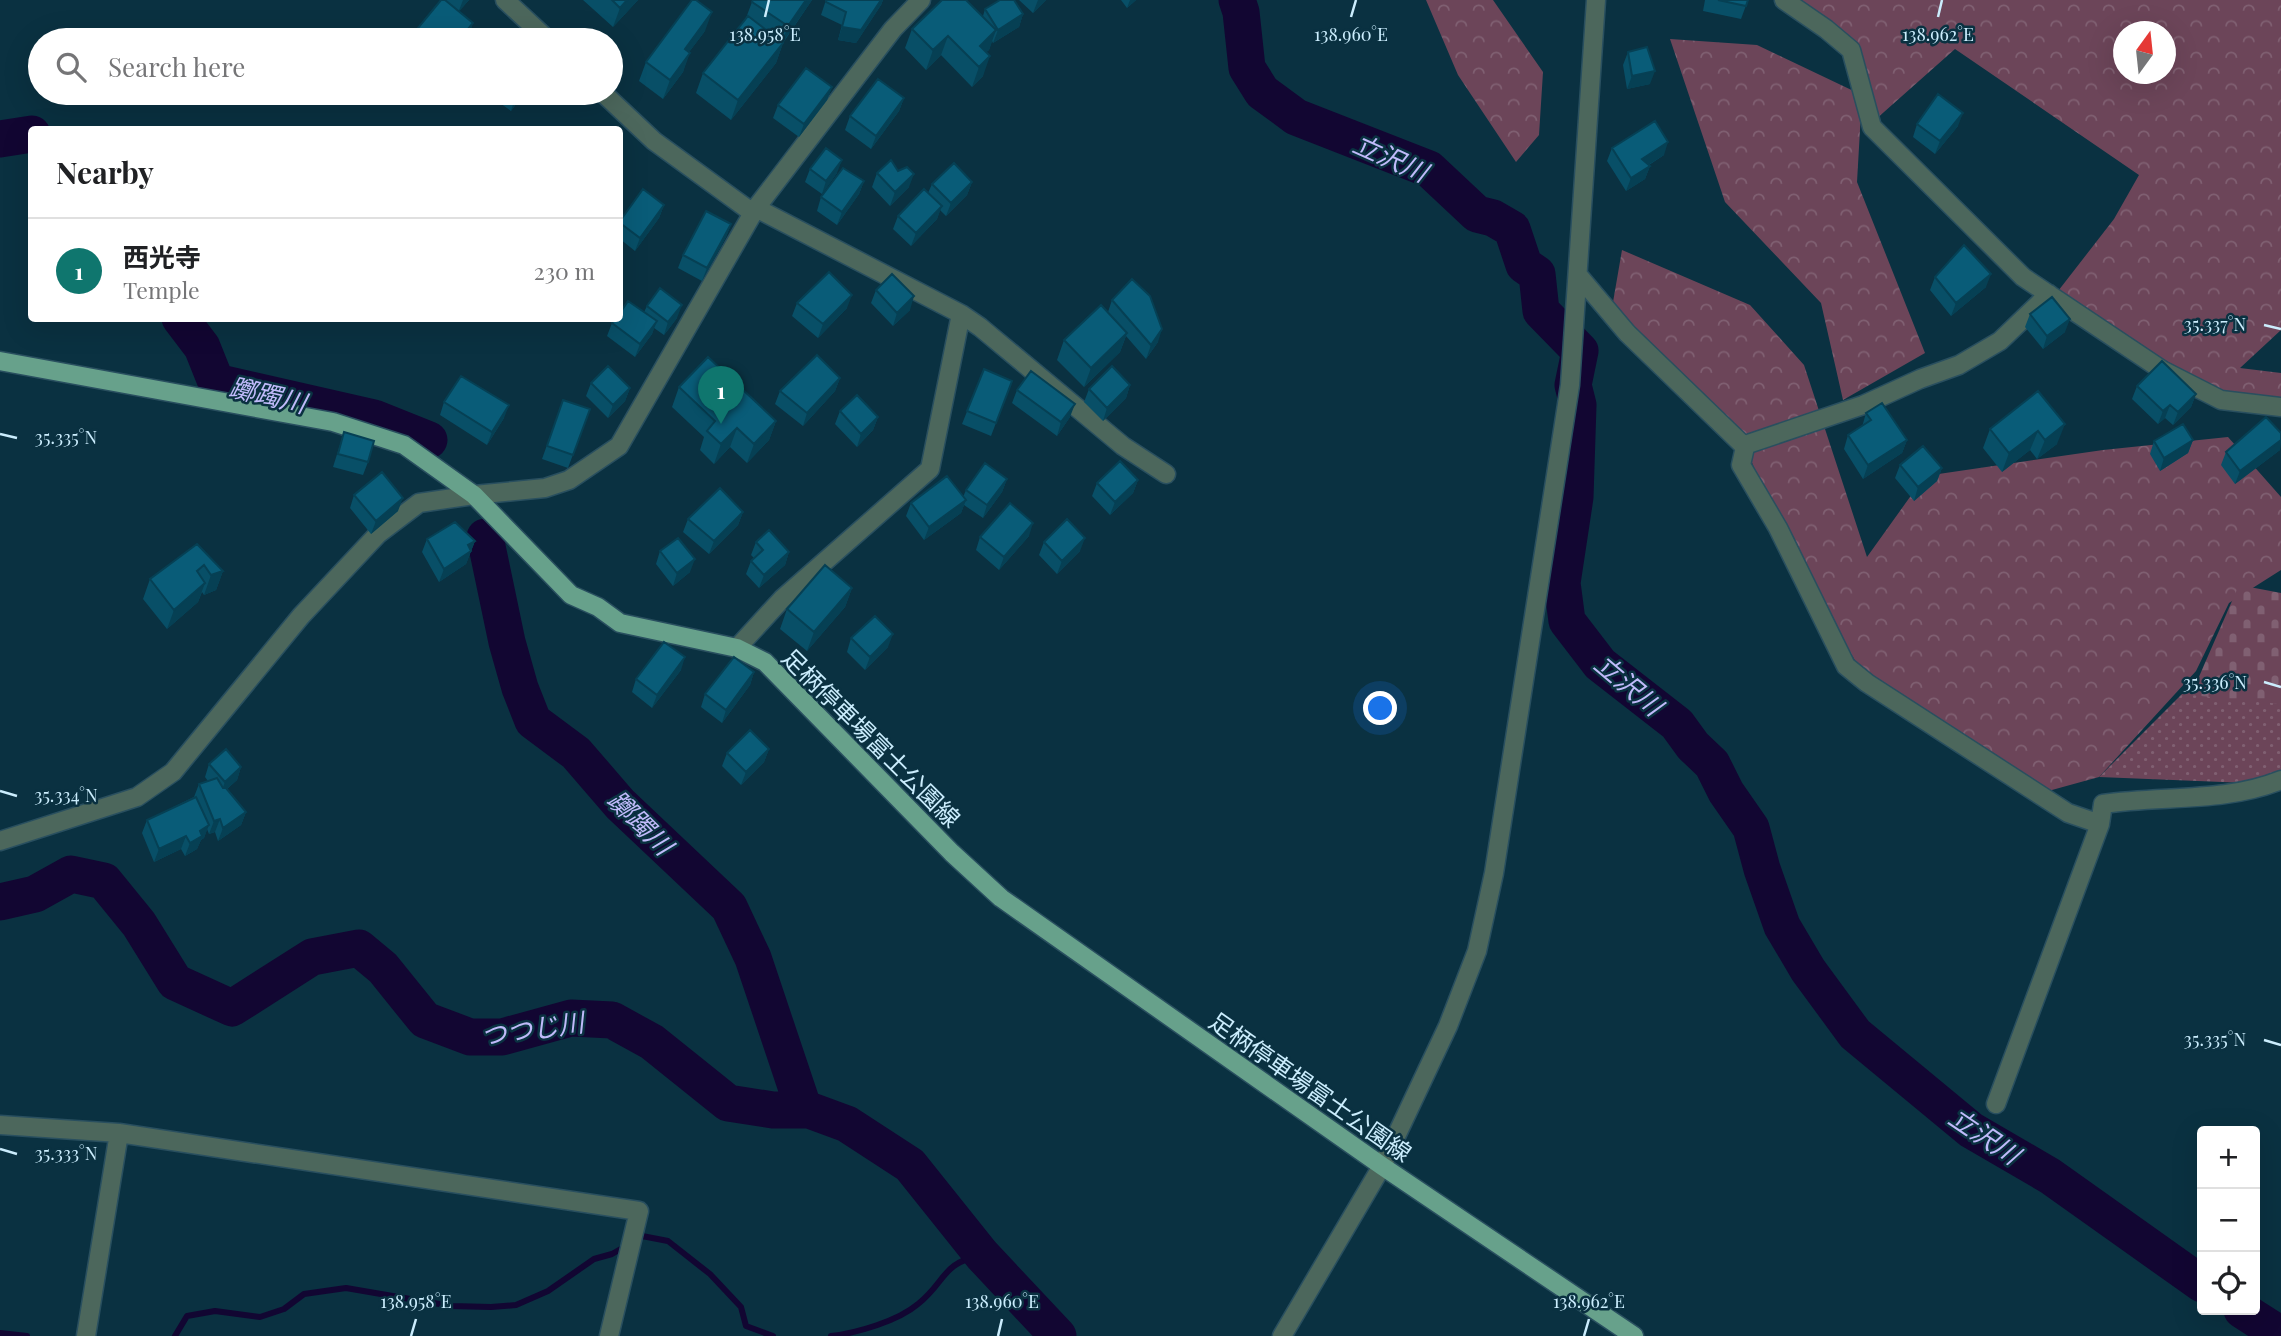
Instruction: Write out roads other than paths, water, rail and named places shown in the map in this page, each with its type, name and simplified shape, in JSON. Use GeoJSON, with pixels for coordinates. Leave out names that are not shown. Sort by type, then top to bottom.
{"type":"FeatureCollection","features":[{"type":"Feature","properties":{"kind":"main road","name":"足柄停車場富士公園線"},"geometry":{"type":"LineString","coordinates":[[0,361],[333,422],[404,445],[474,495],[571,595],[597,607],[620,623],[737,648],[765,662],[952,853],[1001,898],[1382,1166],[1634,1336]]}},
{"type":"Feature","properties":{"kind":"street"},"geometry":{"type":"LineString","coordinates":[[505,0],[535,28]]}},
{"type":"Feature","properties":{"kind":"street"},"geometry":{"type":"LineString","coordinates":[[0,841],[137,797],[173,772],[301,616],[378,534],[419,503],[545,488],[569,480],[619,446],[755,211],[893,29],[921,0]]}},
{"type":"Feature","properties":{"kind":"street"},"geometry":{"type":"LineString","coordinates":[[1282,1336],[1382,1166],[1448,1026],[1477,951],[1494,873],[1570,385],[1596,0]]}},
{"type":"Feature","properties":{"kind":"street"},"geometry":{"type":"LineString","coordinates":[[1784,0],[1851,50],[1872,127],[2023,277],[2162,370],[2221,400],[2281,407]]}},
{"type":"Feature","properties":{"kind":"street"},"geometry":{"type":"LineString","coordinates":[[616,105],[654,141],[755,211],[961,314],[1123,446],[1166,474]]}},
{"type":"Feature","properties":{"kind":"street"},"geometry":{"type":"LineString","coordinates":[[1577,275],[1627,333],[1745,447]]}},
{"type":"Feature","properties":{"kind":"street"},"geometry":{"type":"LineString","coordinates":[[2049,293],[2000,341],[1959,365],[1863,405],[1745,445],[1741,465],[1778,528],[1846,666],[1867,683],[2068,813],[2100,824]]}},
{"type":"Feature","properties":{"kind":"street"},"geometry":{"type":"LineString","coordinates":[[737,648],[782,599],[930,469],[961,314]]}},
{"type":"Feature","properties":{"kind":"street"},"geometry":{"type":"LineString","coordinates":[[1996,1104],[2100,824],[2104,804],[2222,796],[2264,787],[2281,780]]}},
{"type":"Feature","properties":{"kind":"street"},"geometry":{"type":"LineString","coordinates":[[0,1125],[119,1133],[639,1210],[609,1336]]}},
{"type":"Feature","properties":{"kind":"street"},"geometry":{"type":"LineString","coordinates":[[86,1336],[119,1133]]}},
{"type":"Feature","properties":{"kind":"waterway","name":"立沢川"},"geometry":{"type":"LineString","coordinates":[[1237,0],[1241,12],[1247,68],[1262,92],[1296,117],[1429,169],[1477,214],[1493,218],[1512,229],[1524,265],[1537,274],[1541,311],[1580,351],[1573,385],[1578,405],[1575,497],[1562,583],[1567,621],[1600,664],[1677,724],[1693,746],[1712,764],[1726,792],[1751,828],[1782,926],[1808,970],[1855,1034],[1971,1130],[2050,1176],[2197,1280]]}},
{"type":"Feature","properties":{"kind":"waterway","name":"躑躅川"},"geometry":{"type":"LineString","coordinates":[[0,139],[28,135]]}},
{"type":"Feature","properties":{"kind":"waterway","name":"躑躅川"},"geometry":{"type":"LineString","coordinates":[[183,322],[202,347],[216,382],[374,418],[429,440]]}},
{"type":"Feature","properties":{"kind":"waterway","name":"躑躅川"},"geometry":{"type":"LineString","coordinates":[[485,537],[507,642],[533,721],[576,753],[620,804],[729,907],[753,958],[804,1110]]}},
{"type":"Feature","properties":{"kind":"waterway","name":"つつじ川"},"geometry":{"type":"LineString","coordinates":[[0,902],[35,894],[71,874],[104,881],[139,924],[175,982],[232,1008],[312,957],[359,948],[383,968],[425,1020],[470,1037],[502,1037],[571,1018],[612,1020],[652,1042],[728,1103],[773,1110],[809,1110],[847,1124],[910,1165],[982,1255],[1058,1336]]}},
{"type":"Feature","properties":{"kind":"waterway"},"geometry":{"type":"LineString","coordinates":[[636,1240],[642,1236],[668,1241],[710,1274],[741,1307],[746,1326],[773,1336]]}},
{"type":"Feature","properties":{"kind":"waterway"},"geometry":{"type":"LineString","coordinates":[[175,1336],[187,1316],[215,1311],[260,1317],[284,1309],[304,1294],[346,1288],[451,1306],[516,1305],[548,1291],[594,1259],[612,1254],[626,1246]]}},
{"type":"Feature","properties":{"kind":"waterway"},"geometry":{"type":"LineString","coordinates":[[831,1336],[865,1329],[900,1316],[927,1296],[951,1268],[969,1258],[982,1255]]}},
{"type":"Feature","properties":{"kind":"waterway","name":"立沢川"},"geometry":{"type":"LineString","coordinates":[[2250,1315],[2281,1335]]}},
{"type":"Feature","properties":{"kind":"waterway"},"geometry":{"type":"LineString","coordinates":[[0,1333],[27,1336]]}},
{"type":"Feature","properties":{"kind":"place","name":"西光寺"},"geometry":{"type":"Point","coordinates":[721,424]}}]}
